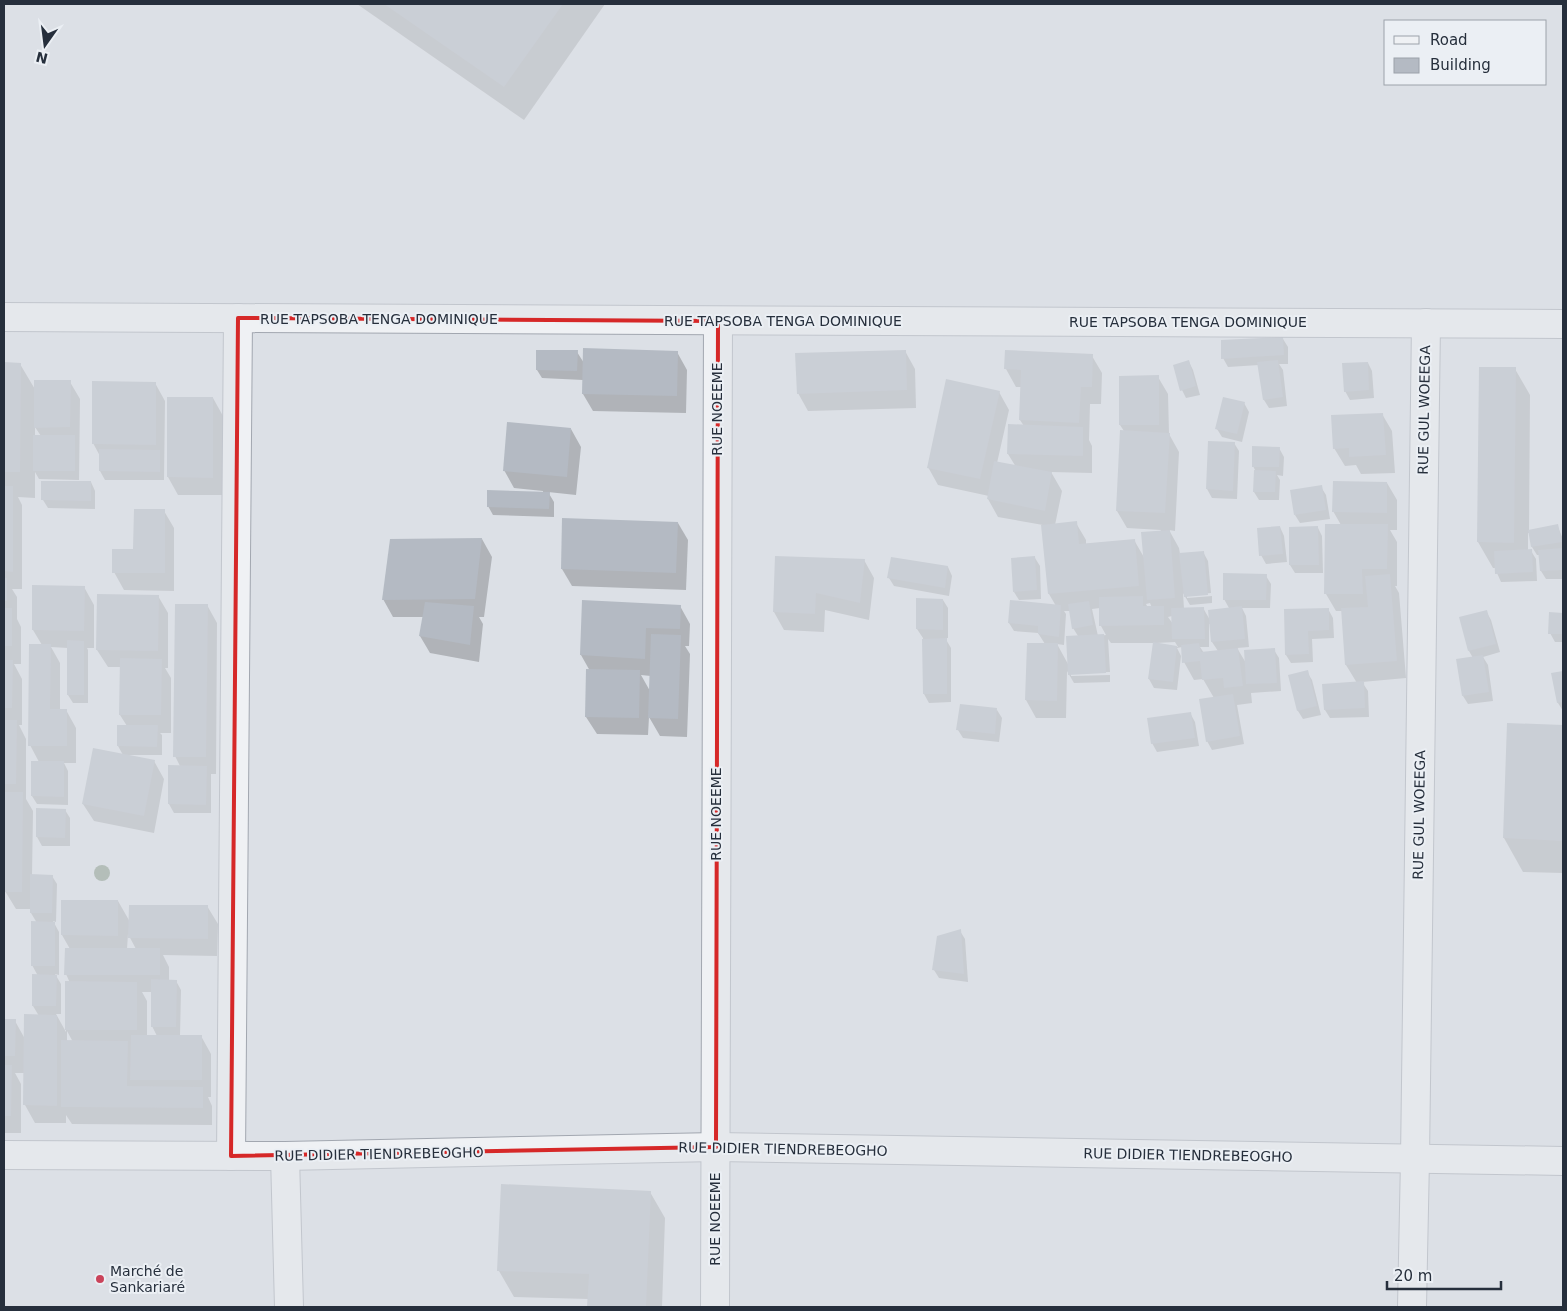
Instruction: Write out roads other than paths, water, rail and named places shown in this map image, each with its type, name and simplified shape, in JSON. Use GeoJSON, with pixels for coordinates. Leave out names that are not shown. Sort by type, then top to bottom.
{"type":"FeatureCollection","features":[{"type":"Feature","properties":{"kind":"street","name":"RUE TAPSOBA TENGA DOMINIQUE"},"geometry":{"type":"LineString","coordinates":[[4,317],[1563,324]]}},
{"type":"Feature","properties":{"kind":"street"},"geometry":{"type":"LineString","coordinates":[[231,1156],[238,318]]}},
{"type":"Feature","properties":{"kind":"street","name":"RUE NOEEME"},"geometry":{"type":"LineString","coordinates":[[715,1307],[718,321]]}},
{"type":"Feature","properties":{"kind":"street","name":"RUE GUL WOEEGA"},"geometry":{"type":"LineString","coordinates":[[1412,1307],[1426,323]]}},
{"type":"Feature","properties":{"kind":"street","name":"RUE DIDIER TIENDREBEOGHO"},"geometry":{"type":"LineString","coordinates":[[4,1155],[285,1156],[716,1147],[1563,1161]]}},
{"type":"Feature","properties":{"kind":"street"},"geometry":{"type":"LineString","coordinates":[[285,1156],[289,1307]]}},
{"type":"Feature","properties":{"kind":"place","name":"Marché de Sankariaré"},"geometry":{"type":"Point","coordinates":[100,1279]}}]}
